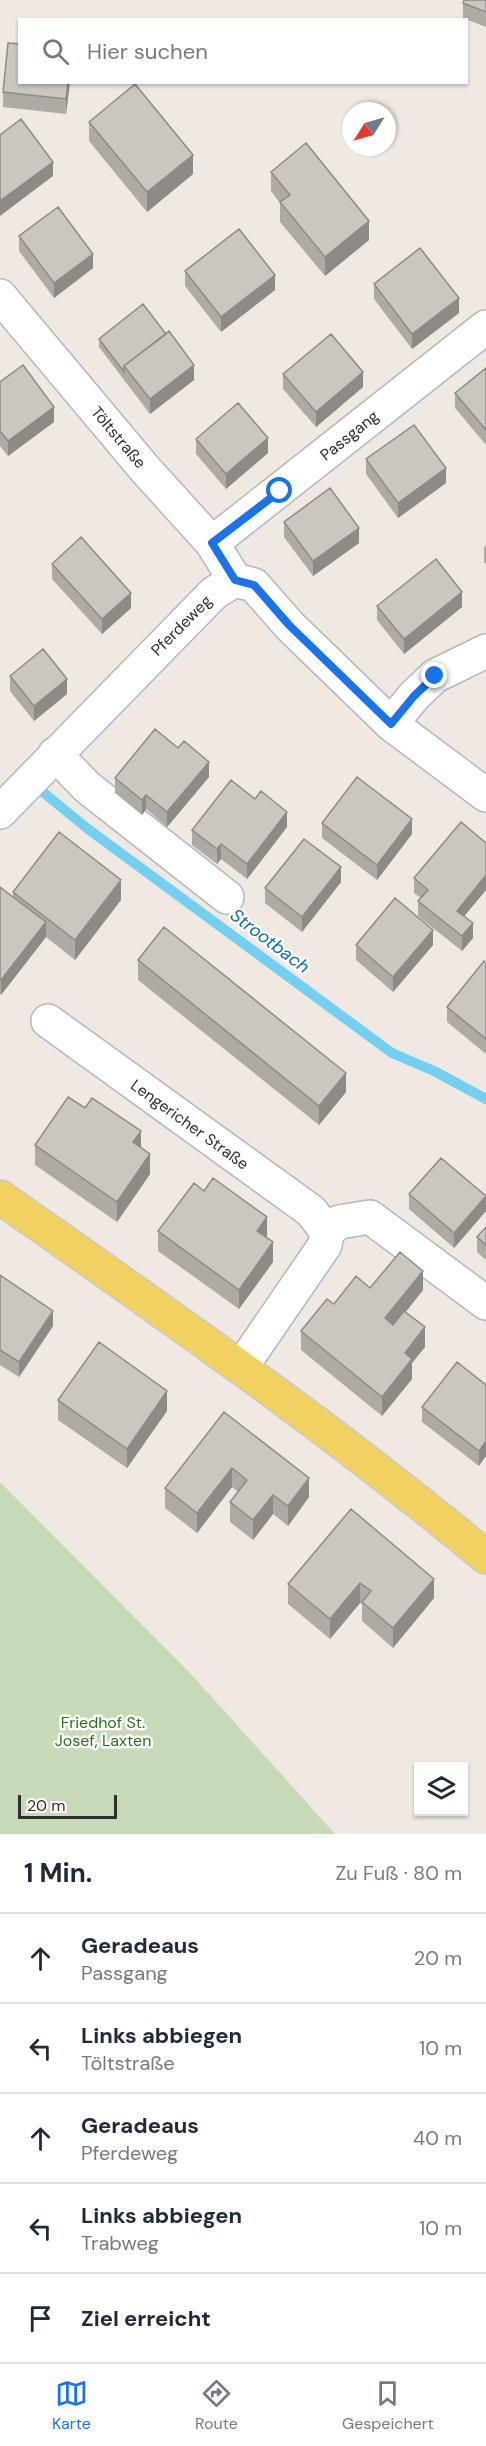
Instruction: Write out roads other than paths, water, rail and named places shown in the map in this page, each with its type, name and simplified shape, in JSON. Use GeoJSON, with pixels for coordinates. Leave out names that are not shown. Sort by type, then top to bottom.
{"type":"FeatureCollection","features":[{"type":"Feature","properties":{"kind":"main road"},"geometry":{"type":"LineString","coordinates":[[0,1197],[242,1366],[442,1520],[486,1557]]}},
{"type":"Feature","properties":{"kind":"street","name":"Töltstraße"},"geometry":{"type":"LineString","coordinates":[[0,296],[138,461],[212,543],[235,580]]}},
{"type":"Feature","properties":{"kind":"street","name":"Passgang"},"geometry":{"type":"LineString","coordinates":[[212,543],[486,327]]}},
{"type":"Feature","properties":{"kind":"street"},"geometry":{"type":"LineString","coordinates":[[235,580],[254,585],[289,625],[391,724],[486,795]]}},
{"type":"Feature","properties":{"kind":"street","name":"Pferdeweg"},"geometry":{"type":"LineString","coordinates":[[0,812],[214,593],[235,580]]}},
{"type":"Feature","properties":{"kind":"street"},"geometry":{"type":"LineString","coordinates":[[391,724],[414,696],[435,676],[486,651]]}},
{"type":"Feature","properties":{"kind":"street"},"geometry":{"type":"LineString","coordinates":[[55,754],[87,787],[227,897]]}},
{"type":"Feature","properties":{"kind":"street","name":"Lengericher Straße"},"geometry":{"type":"LineString","coordinates":[[48,1021],[311,1211],[327,1232]]}},
{"type":"Feature","properties":{"kind":"street"},"geometry":{"type":"LineString","coordinates":[[242,1366],[325,1245],[327,1232],[339,1222],[370,1216],[486,1303]]}},
{"type":"Feature","properties":{"kind":"waterway","name":"Strootbach"},"geometry":{"type":"LineString","coordinates":[[44,793],[88,829],[392,1053],[434,1071],[486,1099]]}},
{"type":"Feature","properties":{"kind":"park label","name":"Friedhof St. Josef, Laxten"},"geometry":{"type":"Point","coordinates":[103,1731]}}]}
